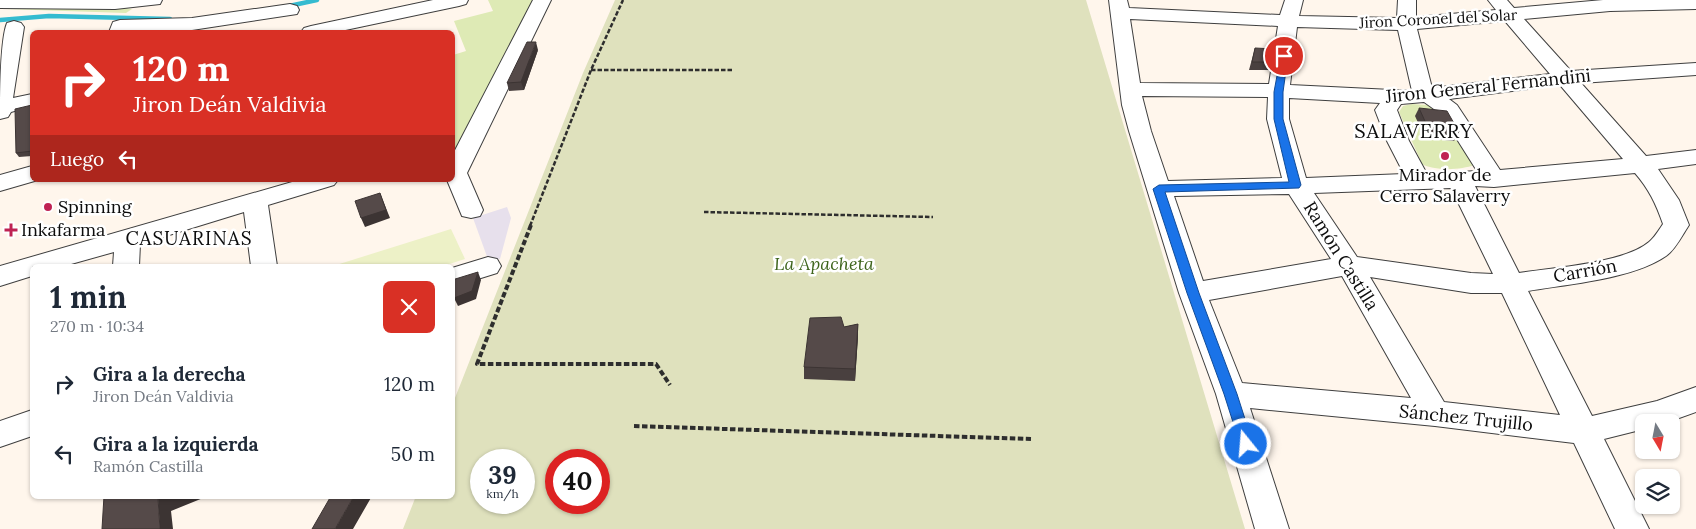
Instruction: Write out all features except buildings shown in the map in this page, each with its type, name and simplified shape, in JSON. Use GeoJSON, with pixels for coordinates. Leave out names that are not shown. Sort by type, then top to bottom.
{"type":"FeatureCollection","features":[{"type":"Feature","properties":{"kind":"street"},"geometry":{"type":"LineString","coordinates":[[96,0],[115,3]]}},
{"type":"Feature","properties":{"kind":"street"},"geometry":{"type":"LineString","coordinates":[[0,2],[115,3],[154,0]]}},
{"type":"Feature","properties":{"kind":"street"},"geometry":{"type":"LineString","coordinates":[[154,0],[146,4],[151,7],[176,8],[238,0]]}},
{"type":"Feature","properties":{"kind":"street"},"geometry":{"type":"LineString","coordinates":[[320,30],[459,0]]}},
{"type":"Feature","properties":{"kind":"street"},"geometry":{"type":"LineString","coordinates":[[455,166],[542,0]]}},
{"type":"Feature","properties":{"kind":"street"},"geometry":{"type":"LineString","coordinates":[[1407,0],[1406,24],[1423,94],[1438,101],[1448,110],[1494,179]]}},
{"type":"Feature","properties":{"kind":"street","name":"Jiron Coronel del Solar"},"geometry":{"type":"LineString","coordinates":[[1119,7],[1291,11],[1406,24],[1504,8],[1696,3]]}},
{"type":"Feature","properties":{"kind":"street"},"geometry":{"type":"LineString","coordinates":[[1119,7],[1131,89],[1140,131],[1193,293],[1231,394],[1272,529]]}},
{"type":"Feature","properties":{"kind":"street","name":"Carrión"},"geometry":{"type":"LineString","coordinates":[[1193,293],[1349,265],[1471,283],[1510,284],[1603,269],[1634,261],[1658,249],[1676,226],[1667,200],[1657,183],[1640,166],[1504,8]]}},
{"type":"Feature","properties":{"kind":"street"},"geometry":{"type":"LineString","coordinates":[[120,30],[120,26],[192,24],[290,10]]}},
{"type":"Feature","properties":{"kind":"street","name":"Ramón Castilla"},"geometry":{"type":"LineString","coordinates":[[1291,11],[1279,92],[1278,119],[1296,185],[1349,265],[1435,414]]}},
{"type":"Feature","properties":{"kind":"street"},"geometry":{"type":"LineString","coordinates":[[391,14],[398,30]]}},
{"type":"Feature","properties":{"kind":"street"},"geometry":{"type":"LineString","coordinates":[[14,27],[0,109],[30,101]]}},
{"type":"Feature","properties":{"kind":"street","name":"Jiron General Fernandini"},"geometry":{"type":"LineString","coordinates":[[1131,89],[1279,92],[1394,98],[1564,78],[1696,69]]}},
{"type":"Feature","properties":{"kind":"street"},"geometry":{"type":"LineString","coordinates":[[1394,98],[1386,110],[1398,141],[1419,181]]}},
{"type":"Feature","properties":{"kind":"street"},"geometry":{"type":"LineString","coordinates":[[1159,189],[1494,179],[1640,166],[1696,157]]}},
{"type":"Feature","properties":{"kind":"street"},"geometry":{"type":"LineString","coordinates":[[455,170],[471,210]]}},
{"type":"Feature","properties":{"kind":"street"},"geometry":{"type":"LineString","coordinates":[[0,182],[30,174]]}},
{"type":"Feature","properties":{"kind":"street"},"geometry":{"type":"LineString","coordinates":[[1460,181],[1632,529]]}},
{"type":"Feature","properties":{"kind":"street"},"geometry":{"type":"LineString","coordinates":[[40,264],[319,182]]}},
{"type":"Feature","properties":{"kind":"street"},"geometry":{"type":"LineString","coordinates":[[255,201],[264,264]]}},
{"type":"Feature","properties":{"kind":"street"},"geometry":{"type":"LineString","coordinates":[[126,264],[127,239]]}},
{"type":"Feature","properties":{"kind":"street"},"geometry":{"type":"LineString","coordinates":[[455,277],[488,266]]}},
{"type":"Feature","properties":{"kind":"street"},"geometry":{"type":"LineString","coordinates":[[0,276],[30,267]]}},
{"type":"Feature","properties":{"kind":"street","name":"Sánchez Trujillo"},"geometry":{"type":"LineString","coordinates":[[1231,394],[1583,431],[1659,413],[1696,399]]}},
{"type":"Feature","properties":{"kind":"street"},"geometry":{"type":"LineString","coordinates":[[0,434],[30,424]]}},
{"type":"Feature","properties":{"kind":"path"},"geometry":{"type":"LineString","coordinates":[[623,0],[591,70],[477,364],[656,364],[670,385]]}},
{"type":"Feature","properties":{"kind":"path"},"geometry":{"type":"LineString","coordinates":[[591,70],[732,70]]}},
{"type":"Feature","properties":{"kind":"path"},"geometry":{"type":"LineString","coordinates":[[704,212],[933,217]]}},
{"type":"Feature","properties":{"kind":"path"},"geometry":{"type":"LineString","coordinates":[[634,426],[1031,439]]}},
{"type":"Feature","properties":{"kind":"shaded area"},"geometry":{"type":"Polygon","coordinates":[[[507,207],[511,218],[500,259],[489,262],[473,218],[507,207]]]}},
{"type":"Feature","properties":{"kind":"green space"},"geometry":{"type":"Polygon","coordinates":[[[488,0],[537,0],[459,159],[455,148],[455,54],[466,51],[454,21],[493,11],[488,0]]]}},
{"type":"Feature","properties":{"kind":"green space","name":"La Apacheta"},"geometry":{"type":"Polygon","coordinates":[[[615,0],[1086,0],[1245,529],[403,529],[415,499],[455,499],[455,398],[583,73],[615,0]]]}},
{"type":"Feature","properties":{"kind":"green space"},"geometry":{"type":"Polygon","coordinates":[[[10,7],[132,9],[126,13],[4,9],[10,7]]]}},
{"type":"Feature","properties":{"kind":"green space"},"geometry":{"type":"Polygon","coordinates":[[[1412,104],[1428,105],[1441,111],[1474,165],[1448,169],[1433,168],[1422,164],[1399,112],[1403,106],[1412,104]]]}},
{"type":"Feature","properties":{"kind":"green space"},"geometry":{"type":"Polygon","coordinates":[[[451,229],[465,259],[449,264],[339,264],[451,229]]]}},
{"type":"Feature","properties":{"kind":"waterway"},"geometry":{"type":"LineString","coordinates":[[289,6],[317,0]]}},
{"type":"Feature","properties":{"kind":"waterway"},"geometry":{"type":"LineString","coordinates":[[0,20],[49,16],[170,19]]}},
{"type":"Feature","properties":{"kind":"place","name":"Mirador de Cerro Salaverry"},"geometry":{"type":"Point","coordinates":[1445,156]}},
{"type":"Feature","properties":{"kind":"place","name":"Spinning"},"geometry":{"type":"Point","coordinates":[48,207]}},
{"type":"Feature","properties":{"kind":"place","name":"Inkafarma"},"geometry":{"type":"Point","coordinates":[11,230]}},
{"type":"Feature","properties":{"kind":"district","name":"SALAVERRY"},"geometry":{"type":"Point","coordinates":[1414,131]}},
{"type":"Feature","properties":{"kind":"district","name":"CASUARINAS"},"geometry":{"type":"Point","coordinates":[189,238]}},
{"type":"Feature","properties":{"kind":"route"},"geometry":{"type":"LineString","coordinates":[[1246,444],[1231,394],[1193,293],[1159,189],[1296,185],[1278,119],[1279,92],[1284,56]]}}]}
